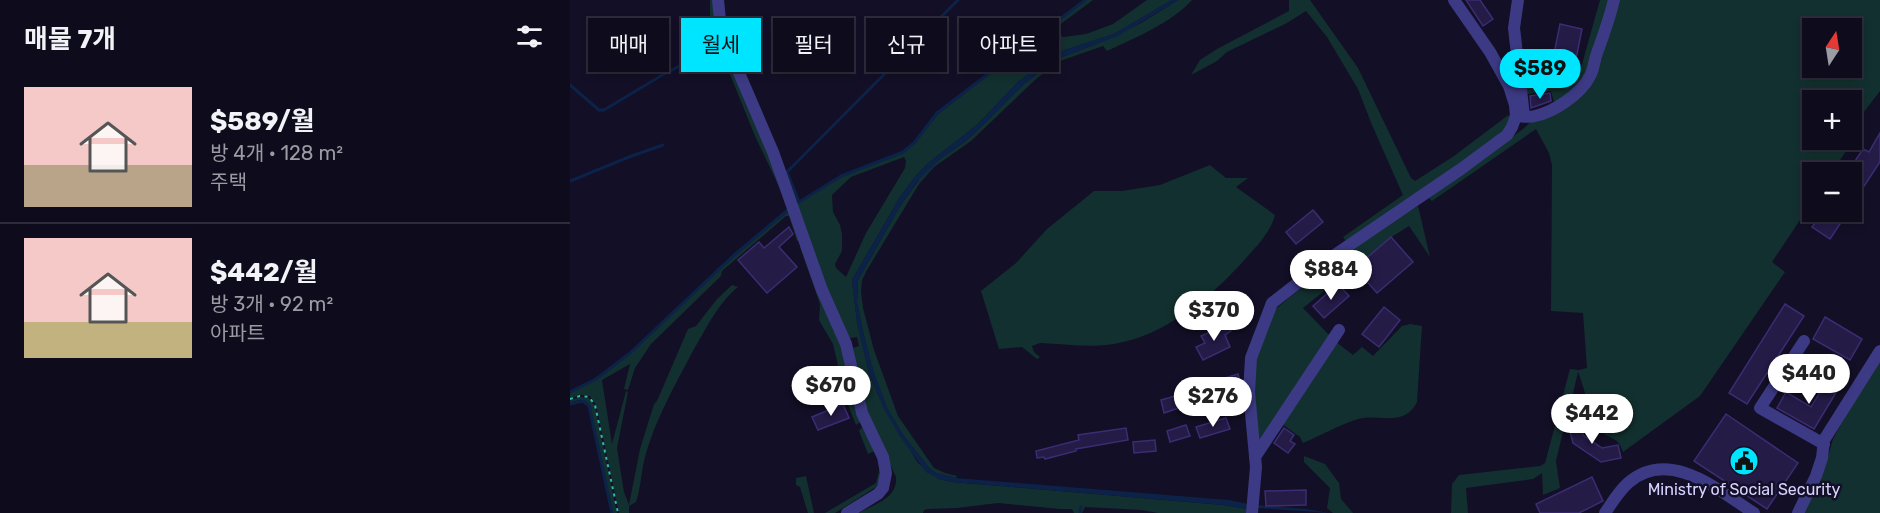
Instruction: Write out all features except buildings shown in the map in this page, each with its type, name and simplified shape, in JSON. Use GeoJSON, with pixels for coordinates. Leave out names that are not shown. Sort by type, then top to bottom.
{"type":"FeatureCollection","features":[{"type":"Feature","properties":{"kind":"street"},"geometry":{"type":"LineString","coordinates":[[718,0],[720,20],[727,45],[773,152],[822,290],[846,344],[862,413],[883,457],[886,473],[882,488],[878,494],[847,513]]}},
{"type":"Feature","properties":{"kind":"street"},"geometry":{"type":"LineString","coordinates":[[1454,0],[1490,52],[1514,95],[1520,116]]}},
{"type":"Feature","properties":{"kind":"street"},"geometry":{"type":"LineString","coordinates":[[1252,513],[1256,481],[1249,392],[1251,358],[1272,303],[1326,261],[1387,218],[1416,201],[1507,135],[1520,116],[1514,28],[1518,0]]}},
{"type":"Feature","properties":{"kind":"street"},"geometry":{"type":"LineString","coordinates":[[1520,116],[1533,117],[1564,104],[1587,80],[1591,75],[1596,55],[1608,26],[1614,0]]}},
{"type":"Feature","properties":{"kind":"street"},"geometry":{"type":"LineString","coordinates":[[1255,457],[1339,330]]}},
{"type":"Feature","properties":{"kind":"street"},"geometry":{"type":"LineString","coordinates":[[1804,341],[1760,408],[1824,444]]}},
{"type":"Feature","properties":{"kind":"street"},"geometry":{"type":"LineString","coordinates":[[1798,513],[1816,476],[1824,440],[1880,351]]}},
{"type":"Feature","properties":{"kind":"street"},"geometry":{"type":"LineString","coordinates":[[1605,513],[1628,483],[1647,472],[1672,469],[1692,475],[1754,513]]}},
{"type":"Feature","properties":{"kind":"path"},"geometry":{"type":"LineString","coordinates":[[570,399],[580,396],[589,397],[595,405],[618,513]]}},
{"type":"Feature","properties":{"kind":"green space"},"geometry":{"type":"Polygon","coordinates":[[[710,0],[714,0],[715,18],[711,18],[710,0]]]}},
{"type":"Feature","properties":{"kind":"green space"},"geometry":{"type":"Polygon","coordinates":[[[1086,0],[1093,0],[1059,25],[1059,21],[1086,0]]]}},
{"type":"Feature","properties":{"kind":"green space"},"geometry":{"type":"Polygon","coordinates":[[[1147,0],[1172,0],[1114,34],[1059,52],[1059,34],[1063,37],[1086,34],[1113,24],[1147,0]]]}},
{"type":"Feature","properties":{"kind":"green space"},"geometry":{"type":"Polygon","coordinates":[[[1178,0],[1192,0],[1164,23],[1107,51],[1103,46],[1059,62],[1059,58],[1141,23],[1178,0]]]}},
{"type":"Feature","properties":{"kind":"green space"},"geometry":{"type":"Polygon","coordinates":[[[1289,0],[1310,0],[1358,68],[1411,178],[1415,181],[1513,114],[1509,126],[1462,164],[1346,241],[1343,237],[1403,195],[1358,89],[1327,37],[1306,11],[1287,23],[1227,52],[1217,61],[1191,75],[1200,60],[1289,11],[1289,0]]]}},
{"type":"Feature","properties":{"kind":"green space"},"geometry":{"type":"Polygon","coordinates":[[[1600,0],[1613,0],[1590,74],[1555,106],[1551,91],[1527,94],[1522,60],[1525,56],[1552,62],[1551,69],[1579,75],[1600,0]]]}},
{"type":"Feature","properties":{"kind":"green space"},"geometry":{"type":"Polygon","coordinates":[[[1616,0],[1880,0],[1880,91],[1862,115],[1862,90],[1802,90],[1802,150],[1847,150],[1839,162],[1802,162],[1802,217],[1772,262],[1785,272],[1700,396],[1623,452],[1621,446],[1603,433],[1596,424],[1578,372],[1571,402],[1565,404],[1567,415],[1556,461],[1560,488],[1543,495],[1542,473],[1533,479],[1466,488],[1468,513],[1451,513],[1452,484],[1459,475],[1540,466],[1545,463],[1570,369],[1587,368],[1583,313],[1551,311],[1552,165],[1549,153],[1536,129],[1432,201],[1429,198],[1589,81],[1616,0]]]}},
{"type":"Feature","properties":{"kind":"green space"},"geometry":{"type":"Polygon","coordinates":[[[729,72],[733,72],[789,209],[755,136],[729,72]]]}},
{"type":"Feature","properties":{"kind":"green space"},"geometry":{"type":"Polygon","coordinates":[[[993,72],[1032,72],[1018,82],[977,125],[927,164],[915,177],[900,197],[852,280],[857,322],[869,373],[880,399],[918,463],[939,479],[953,482],[1223,505],[1248,509],[1248,513],[1158,513],[1085,507],[1081,513],[1081,507],[1079,513],[1074,513],[1072,509],[998,503],[929,509],[924,510],[923,513],[859,513],[884,500],[893,490],[896,477],[866,413],[853,348],[859,346],[857,337],[850,338],[839,321],[797,204],[841,177],[903,153],[938,114],[993,72]],[[904,157],[851,177],[832,195],[833,212],[842,234],[842,251],[835,264],[836,268],[846,277],[866,233],[905,168],[904,157]]]}},
{"type":"Feature","properties":{"kind":"green space"},"geometry":{"type":"Polygon","coordinates":[[[1040,72],[1045,72],[971,141],[934,167],[919,184],[862,280],[863,308],[874,350],[898,416],[934,468],[957,476],[956,478],[936,473],[930,469],[903,435],[887,408],[874,374],[863,332],[857,302],[858,280],[900,206],[921,177],[939,160],[967,140],[1025,83],[1040,72]]]}},
{"type":"Feature","properties":{"kind":"green space"},"geometry":{"type":"Polygon","coordinates":[[[1210,165],[1226,178],[1248,178],[1236,187],[1275,215],[1267,232],[1255,248],[1219,286],[1170,323],[1133,340],[1096,346],[1040,343],[1032,346],[1034,352],[1040,357],[1037,359],[1022,347],[999,349],[981,291],[1016,263],[1047,229],[1094,191],[1122,191],[1160,185],[1210,165]]]}},
{"type":"Feature","properties":{"kind":"green space"},"geometry":{"type":"Polygon","coordinates":[[[1418,206],[1430,257],[1409,226],[1393,236],[1303,308],[1331,337],[1258,443],[1253,364],[1273,311],[1354,245],[1418,206]]]}},
{"type":"Feature","properties":{"kind":"green space"},"geometry":{"type":"Polygon","coordinates":[[[790,210],[799,240],[797,241],[789,216],[786,216],[722,271],[721,276],[651,344],[635,368],[628,390],[624,389],[630,364],[602,380],[612,444],[626,391],[628,392],[617,448],[624,492],[629,505],[640,449],[654,404],[688,329],[696,326],[717,299],[732,285],[738,287],[713,317],[679,377],[649,443],[636,502],[629,506],[629,513],[619,513],[596,405],[590,396],[580,395],[570,399],[570,393],[624,357],[713,275],[790,210]]]}},
{"type":"Feature","properties":{"kind":"green space"},"geometry":{"type":"Polygon","coordinates":[[[800,247],[804,248],[843,344],[846,365],[839,373],[841,379],[849,376],[851,400],[860,422],[856,425],[841,387],[835,389],[827,373],[838,365],[833,344],[819,320],[820,304],[800,247]]]}},
{"type":"Feature","properties":{"kind":"green space"},"geometry":{"type":"Polygon","coordinates":[[[1410,324],[1422,326],[1417,402],[1405,415],[1355,420],[1303,443],[1300,437],[1282,424],[1336,342],[1353,355],[1362,347],[1373,356],[1402,326],[1410,324]]]}},
{"type":"Feature","properties":{"kind":"green space"},"geometry":{"type":"Polygon","coordinates":[[[1880,360],[1880,513],[1803,513],[1825,467],[1833,439],[1863,385],[1880,360]]]}},
{"type":"Feature","properties":{"kind":"green space"},"geometry":{"type":"Polygon","coordinates":[[[580,397],[589,398],[595,406],[617,513],[613,513],[590,406],[584,401],[570,403],[570,400],[580,397]]]}},
{"type":"Feature","properties":{"kind":"green space"},"geometry":{"type":"Polygon","coordinates":[[[862,427],[875,451],[868,454],[859,431],[862,427]]]}},
{"type":"Feature","properties":{"kind":"green space"},"geometry":{"type":"Polygon","coordinates":[[[1304,456],[1325,464],[1339,483],[1341,499],[1353,513],[1333,513],[1327,508],[1330,488],[1304,462],[1304,456]]]}},
{"type":"Feature","properties":{"kind":"green space"},"geometry":{"type":"Polygon","coordinates":[[[880,467],[883,475],[876,487],[835,513],[825,513],[876,483],[880,467]]]}},
{"type":"Feature","properties":{"kind":"green space"},"geometry":{"type":"Polygon","coordinates":[[[806,476],[814,513],[808,513],[800,487],[796,485],[796,478],[806,476]]]}},
{"type":"Feature","properties":{"kind":"water"},"geometry":{"type":"Polygon","coordinates":[[[1172,0],[1178,0],[1118,36],[1059,58],[1059,52],[1114,34],[1172,0]]]}},
{"type":"Feature","properties":{"kind":"water"},"geometry":{"type":"Polygon","coordinates":[[[1032,72],[1040,72],[1025,83],[967,140],[939,160],[917,182],[900,206],[858,280],[857,302],[863,332],[874,373],[887,408],[903,435],[930,469],[936,473],[956,478],[1229,500],[1249,504],[1248,509],[939,479],[926,472],[901,438],[884,409],[869,373],[857,322],[852,280],[900,197],[915,177],[927,164],[977,125],[1018,82],[1032,72]]]}},
{"type":"Feature","properties":{"kind":"water"},"geometry":{"type":"Polygon","coordinates":[[[1257,505],[1307,509],[1329,513],[1256,508],[1257,505]]]}},
{"type":"Feature","properties":{"kind":"waterway"},"geometry":{"type":"LineString","coordinates":[[958,0],[787,172],[799,202],[841,176],[903,152],[914,143],[937,113],[1085,0]]}},
{"type":"Feature","properties":{"kind":"waterway"},"geometry":{"type":"LineString","coordinates":[[570,85],[599,110],[604,110],[681,65]]}},
{"type":"Feature","properties":{"kind":"waterway"},"geometry":{"type":"LineString","coordinates":[[570,181],[663,145]]}},
{"type":"Feature","properties":{"kind":"waterway"},"geometry":{"type":"LineString","coordinates":[[570,392],[596,379],[630,353],[734,255],[789,209]]}},
{"type":"Feature","properties":{"kind":"waterway"},"geometry":{"type":"LineString","coordinates":[[570,404],[583,401],[589,406],[612,513]]}},
{"type":"Feature","properties":{"kind":"waterway"},"geometry":{"type":"LineString","coordinates":[[1080,513],[1081,507]]}},
{"type":"Feature","properties":{"kind":"place","name":"Ministry of Social Security"},"geometry":{"type":"Point","coordinates":[1744,461]}}]}
